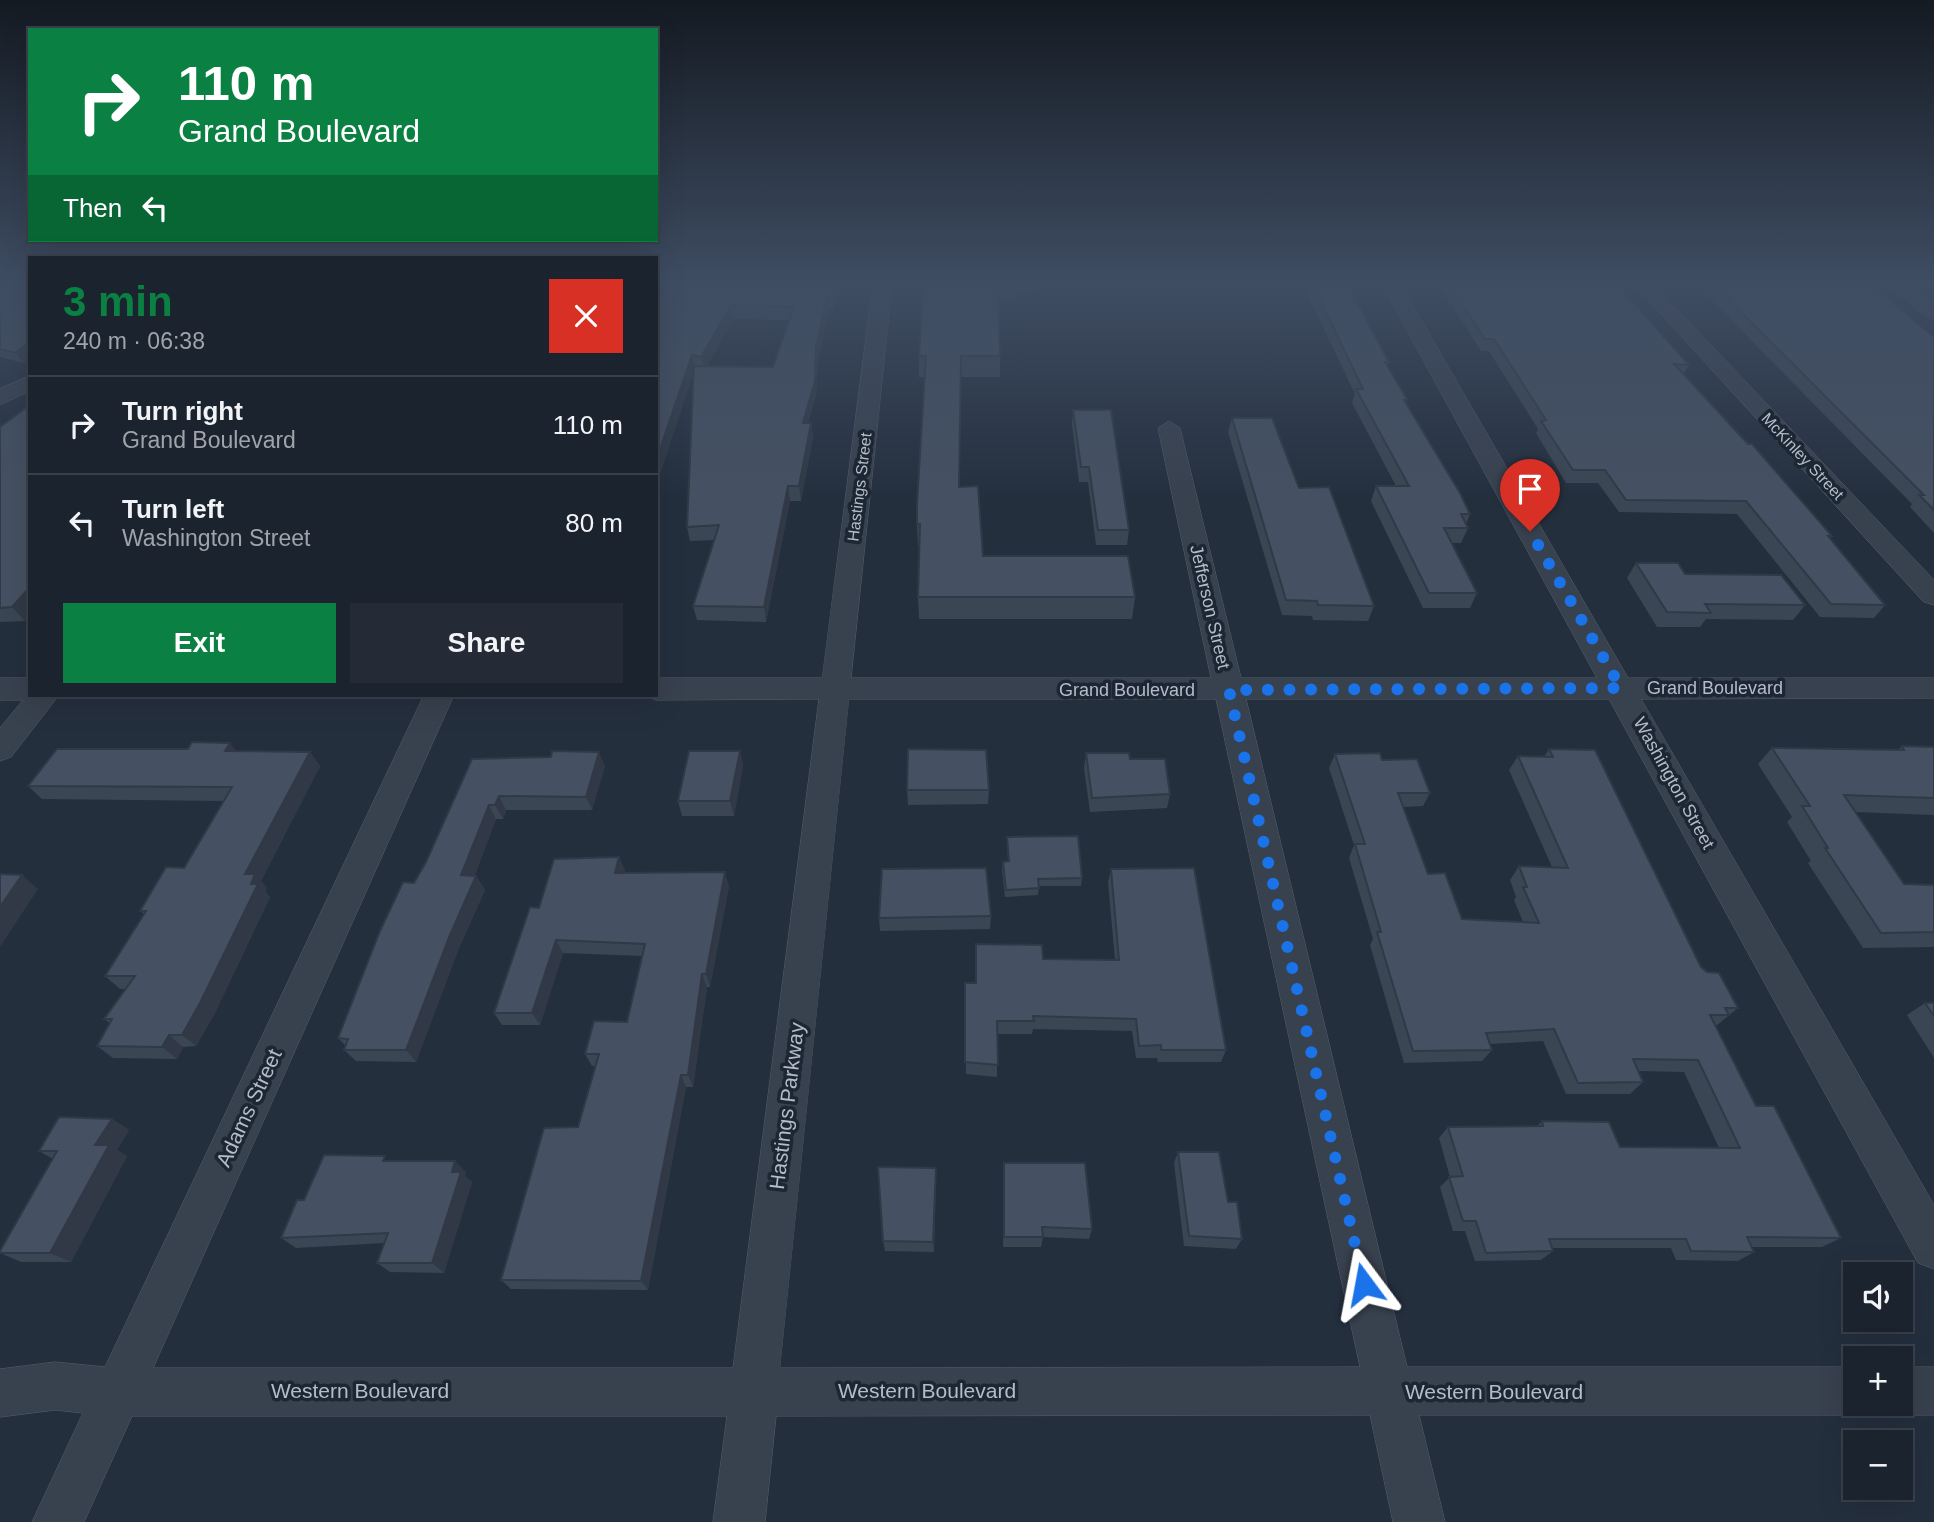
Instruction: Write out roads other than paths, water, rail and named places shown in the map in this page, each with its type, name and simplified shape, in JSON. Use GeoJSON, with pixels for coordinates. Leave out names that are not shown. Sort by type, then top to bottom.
{"type":"FeatureCollection","features":[{"type":"Feature","properties":{"kind":"street","name":"Hastings Street"},"geometry":{"type":"LineString","coordinates":[[835,690],[874,356]]}},
{"type":"Feature","properties":{"kind":"street","name":"Washington Street"},"geometry":{"type":"LineString","coordinates":[[1430,356],[1621,688],[1934,1247]]}},
{"type":"Feature","properties":{"kind":"street","name":"McKinley Street"},"geometry":{"type":"LineString","coordinates":[[1710,356],[1934,596]]}},
{"type":"Feature","properties":{"kind":"street"},"geometry":{"type":"LineString","coordinates":[[0,398],[28,383]]}},
{"type":"Feature","properties":{"kind":"street","name":"Jefferson Street"},"geometry":{"type":"LineString","coordinates":[[1169,428],[1419,1522]]}},
{"type":"Feature","properties":{"kind":"street","name":"Grand Boulevard"},"geometry":{"type":"LineString","coordinates":[[658,689],[1934,688]]}},
{"type":"Feature","properties":{"kind":"street"},"geometry":{"type":"LineString","coordinates":[[0,689],[28,689]]}},
{"type":"Feature","properties":{"kind":"street","name":"Hastings Parkway"},"geometry":{"type":"LineString","coordinates":[[739,1522],[835,690]]}},
{"type":"Feature","properties":{"kind":"street"},"geometry":{"type":"LineString","coordinates":[[0,749],[42,697]]}},
{"type":"Feature","properties":{"kind":"street","name":"Adams Street"},"geometry":{"type":"LineString","coordinates":[[58,1522],[438,697]]}},
{"type":"Feature","properties":{"kind":"street","name":"Western Boulevard"},"geometry":{"type":"LineString","coordinates":[[0,1393],[55,1386],[119,1392],[1843,1391]]}},
{"type":"Feature","properties":{"kind":"street"},"geometry":{"type":"LineString","coordinates":[[1913,1391],[1934,1391]]}}]}
